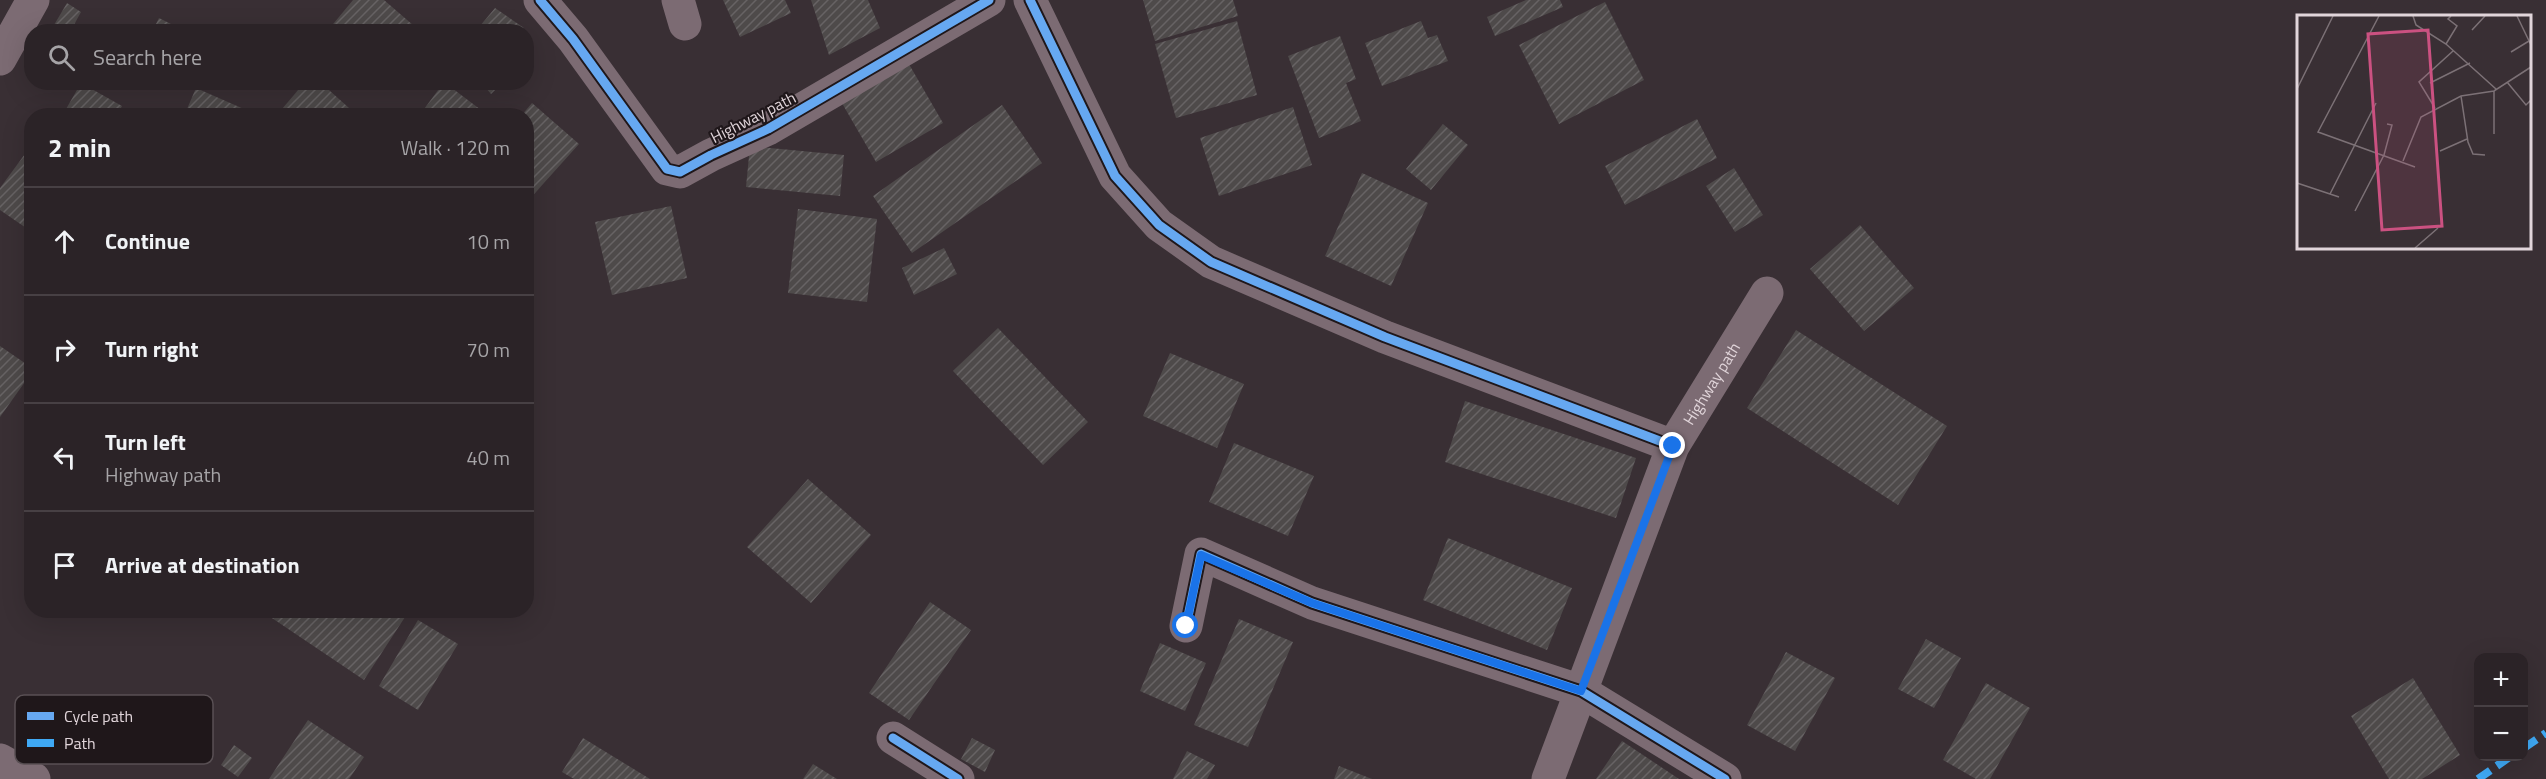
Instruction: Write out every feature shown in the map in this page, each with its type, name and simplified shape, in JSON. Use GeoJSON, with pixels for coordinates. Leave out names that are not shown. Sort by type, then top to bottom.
{"type":"FeatureCollection","features":[{"type":"Feature","properties":{"kind":"street"},"geometry":{"type":"LineString","coordinates":[[0,58],[33,0]]}},
{"type":"Feature","properties":{"kind":"street","name":"Highway path"},"geometry":{"type":"LineString","coordinates":[[540,0],[573,39],[667,169],[680,172],[768,129],[989,0]]}},
{"type":"Feature","properties":{"kind":"street"},"geometry":{"type":"LineString","coordinates":[[1030,0],[1115,176],[1159,225],[1211,261],[1384,337],[1673,446]]}},
{"type":"Feature","properties":{"kind":"street","name":"Highway path"},"geometry":{"type":"LineString","coordinates":[[1548,779],[1673,446],[1767,293]]}},
{"type":"Feature","properties":{"kind":"street"},"geometry":{"type":"LineString","coordinates":[[1186,626],[1201,555],[1312,603],[1581,691],[1725,779]]}},
{"type":"Feature","properties":{"kind":"street"},"geometry":{"type":"LineString","coordinates":[[893,738],[958,779]]}},
{"type":"Feature","properties":{"kind":"street"},"geometry":{"type":"LineString","coordinates":[[0,760],[34,779]]}},
{"type":"Feature","properties":{"kind":"building"},"geometry":{"type":"Polygon","coordinates":[[[353,0],[384,0],[412,24],[333,24],[353,0]]]}},
{"type":"Feature","properties":{"kind":"building"},"geometry":{"type":"Polygon","coordinates":[[[723,0],[785,0],[791,13],[740,37],[723,0]]]}},
{"type":"Feature","properties":{"kind":"building"},"geometry":{"type":"Polygon","coordinates":[[[811,0],[868,0],[880,28],[829,55],[811,0]]]}},
{"type":"Feature","properties":{"kind":"building"},"geometry":{"type":"Polygon","coordinates":[[[1143,0],[1233,0],[1238,16],[1155,41],[1143,0]]]}},
{"type":"Feature","properties":{"kind":"building"},"geometry":{"type":"Polygon","coordinates":[[[1526,0],[1560,0],[1563,7],[1495,36],[1487,17],[1526,0]]]}},
{"type":"Feature","properties":{"kind":"building"},"geometry":{"type":"Polygon","coordinates":[[[1605,2],[1644,80],[1559,124],[1519,45],[1605,2]]]}},
{"type":"Feature","properties":{"kind":"building"},"geometry":{"type":"Polygon","coordinates":[[[67,3],[81,12],[74,24],[55,24],[67,3]]]}},
{"type":"Feature","properties":{"kind":"building"},"geometry":{"type":"Polygon","coordinates":[[[495,8],[518,24],[482,24],[495,8]]]}},
{"type":"Feature","properties":{"kind":"building"},"geometry":{"type":"Polygon","coordinates":[[[159,18],[171,24],[156,24],[159,18]]]}},
{"type":"Feature","properties":{"kind":"building"},"geometry":{"type":"Polygon","coordinates":[[[1237,21],[1257,95],[1176,118],[1155,44],[1237,21]]]}},
{"type":"Feature","properties":{"kind":"building"},"geometry":{"type":"Polygon","coordinates":[[[1421,21],[1428,38],[1437,35],[1448,61],[1382,86],[1365,43],[1421,21]]]}},
{"type":"Feature","properties":{"kind":"building"},"geometry":{"type":"Polygon","coordinates":[[[1340,36],[1356,79],[1346,83],[1361,121],[1319,138],[1288,56],[1340,36]]]}},
{"type":"Feature","properties":{"kind":"building"},"geometry":{"type":"Polygon","coordinates":[[[906,59],[943,123],[876,162],[839,98],[906,59]]]}},
{"type":"Feature","properties":{"kind":"building"},"geometry":{"type":"Polygon","coordinates":[[[77,90],[93,90],[122,106],[121,108],[67,108],[77,90]]]}},
{"type":"Feature","properties":{"kind":"building"},"geometry":{"type":"Polygon","coordinates":[[[195,90],[201,90],[242,108],[187,108],[195,90]]]}},
{"type":"Feature","properties":{"kind":"building"},"geometry":{"type":"Polygon","coordinates":[[[298,90],[329,90],[349,108],[283,108],[298,90]]]}},
{"type":"Feature","properties":{"kind":"building"},"geometry":{"type":"Polygon","coordinates":[[[438,90],[455,90],[478,108],[425,108],[438,90]]]}},
{"type":"Feature","properties":{"kind":"building"},"geometry":{"type":"Polygon","coordinates":[[[532,103],[579,144],[534,194],[534,108],[528,108],[532,103]]]}},
{"type":"Feature","properties":{"kind":"building"},"geometry":{"type":"Polygon","coordinates":[[[1002,105],[1042,163],[912,253],[873,196],[1002,105]]]}},
{"type":"Feature","properties":{"kind":"building"},"geometry":{"type":"Polygon","coordinates":[[[1293,107],[1312,165],[1219,196],[1200,138],[1293,107]]]}},
{"type":"Feature","properties":{"kind":"building"},"geometry":{"type":"Polygon","coordinates":[[[1697,119],[1717,158],[1625,205],[1605,166],[1697,119]]]}},
{"type":"Feature","properties":{"kind":"building"},"geometry":{"type":"Polygon","coordinates":[[[1443,124],[1468,145],[1431,190],[1406,169],[1443,124]]]}},
{"type":"Feature","properties":{"kind":"building"},"geometry":{"type":"Polygon","coordinates":[[[750,146],[844,155],[840,196],[746,187],[750,146]]]}},
{"type":"Feature","properties":{"kind":"building"},"geometry":{"type":"Polygon","coordinates":[[[24,155],[24,226],[0,210],[0,188],[24,155]]]}},
{"type":"Feature","properties":{"kind":"building"},"geometry":{"type":"Polygon","coordinates":[[[1734,168],[1763,215],[1735,232],[1706,186],[1734,168]]]}},
{"type":"Feature","properties":{"kind":"building"},"geometry":{"type":"Polygon","coordinates":[[[1362,173],[1428,203],[1391,286],[1325,256],[1362,173]]]}},
{"type":"Feature","properties":{"kind":"building"},"geometry":{"type":"Polygon","coordinates":[[[671,206],[687,278],[612,295],[595,222],[671,206]]]}},
{"type":"Feature","properties":{"kind":"building"},"geometry":{"type":"Polygon","coordinates":[[[798,209],[877,219],[867,302],[788,293],[798,209]]]}},
{"type":"Feature","properties":{"kind":"building"},"geometry":{"type":"Polygon","coordinates":[[[1860,225],[1914,288],[1864,331],[1810,269],[1860,225]]]}},
{"type":"Feature","properties":{"kind":"building"},"geometry":{"type":"Polygon","coordinates":[[[944,248],[957,274],[914,295],[902,268],[944,248]]]}},
{"type":"Feature","properties":{"kind":"building"},"geometry":{"type":"Polygon","coordinates":[[[998,328],[1088,422],[1043,465],[953,371],[998,328]]]}},
{"type":"Feature","properties":{"kind":"building"},"geometry":{"type":"Polygon","coordinates":[[[1796,330],[1947,426],[1898,505],[1747,408],[1796,330]]]}},
{"type":"Feature","properties":{"kind":"building"},"geometry":{"type":"Polygon","coordinates":[[[0,346],[24,362],[24,383],[0,417],[0,346]]]}},
{"type":"Feature","properties":{"kind":"building"},"geometry":{"type":"Polygon","coordinates":[[[1170,353],[1244,384],[1217,448],[1143,416],[1170,353]]]}},
{"type":"Feature","properties":{"kind":"building"},"geometry":{"type":"Polygon","coordinates":[[[1465,401],[1636,458],[1616,518],[1445,462],[1465,401]]]}},
{"type":"Feature","properties":{"kind":"building"},"geometry":{"type":"Polygon","coordinates":[[[1234,443],[1314,476],[1288,536],[1209,502],[1234,443]]]}},
{"type":"Feature","properties":{"kind":"building"},"geometry":{"type":"Polygon","coordinates":[[[808,479],[871,535],[811,603],[747,547],[808,479]]]}},
{"type":"Feature","properties":{"kind":"building"},"geometry":{"type":"Polygon","coordinates":[[[1448,538],[1572,588],[1547,650],[1423,600],[1448,538]]]}},
{"type":"Feature","properties":{"kind":"building"},"geometry":{"type":"Polygon","coordinates":[[[930,602],[971,630],[909,720],[869,693],[930,602]]]}},
{"type":"Feature","properties":{"kind":"building"},"geometry":{"type":"Polygon","coordinates":[[[272,618],[404,618],[364,680],[272,618]]]}},
{"type":"Feature","properties":{"kind":"building"},"geometry":{"type":"Polygon","coordinates":[[[1239,619],[1293,642],[1248,747],[1194,725],[1239,619]]]}},
{"type":"Feature","properties":{"kind":"building"},"geometry":{"type":"Polygon","coordinates":[[[418,620],[458,644],[418,710],[379,686],[418,620]]]}},
{"type":"Feature","properties":{"kind":"building"},"geometry":{"type":"Polygon","coordinates":[[[1926,639],[1961,658],[1934,708],[1898,689],[1926,639]]]}},
{"type":"Feature","properties":{"kind":"building"},"geometry":{"type":"Polygon","coordinates":[[[1160,643],[1206,663],[1185,711],[1140,691],[1160,643]]]}},
{"type":"Feature","properties":{"kind":"building"},"geometry":{"type":"Polygon","coordinates":[[[1786,652],[1835,678],[1795,751],[1747,725],[1786,652]]]}},
{"type":"Feature","properties":{"kind":"building"},"geometry":{"type":"Polygon","coordinates":[[[2413,678],[2460,755],[2422,779],[2389,779],[2351,716],[2413,678]]]}},
{"type":"Feature","properties":{"kind":"building"},"geometry":{"type":"Polygon","coordinates":[[[1986,683],[2030,708],[1990,779],[1976,779],[1943,760],[1986,683]]]}},
{"type":"Feature","properties":{"kind":"building"},"geometry":{"type":"Polygon","coordinates":[[[308,720],[364,757],[349,779],[269,779],[308,720]]]}},
{"type":"Feature","properties":{"kind":"building"},"geometry":{"type":"Polygon","coordinates":[[[583,738],[650,779],[574,779],[562,772],[583,738]]]}},
{"type":"Feature","properties":{"kind":"building"},"geometry":{"type":"Polygon","coordinates":[[[972,738],[995,750],[985,772],[961,759],[972,738]]]}},
{"type":"Feature","properties":{"kind":"building"},"geometry":{"type":"Polygon","coordinates":[[[1622,741],[1679,779],[1596,779],[1622,741]]]}},
{"type":"Feature","properties":{"kind":"building"},"geometry":{"type":"Polygon","coordinates":[[[234,745],[252,758],[238,777],[221,765],[234,745]]]}},
{"type":"Feature","properties":{"kind":"building"},"geometry":{"type":"Polygon","coordinates":[[[1187,751],[1215,765],[1207,779],[1173,779],[1187,751]]]}},
{"type":"Feature","properties":{"kind":"building"},"geometry":{"type":"Polygon","coordinates":[[[813,764],[837,779],[803,779],[813,764]]]}},
{"type":"Feature","properties":{"kind":"building"},"geometry":{"type":"Polygon","coordinates":[[[1339,766],[1372,779],[1334,779],[1339,766]]]}},
{"type":"Feature","properties":{"kind":"marked path"},"geometry":{"type":"LineString","coordinates":[[2528,745],[2546,733]]}},
{"type":"Feature","properties":{"kind":"marked path"},"geometry":{"type":"LineString","coordinates":[[2478,779],[2504,761]]}},
{"type":"Feature","properties":{"kind":"cycle path"},"geometry":{"type":"LineString","coordinates":[[540,0],[573,39],[667,169],[680,172],[768,129],[989,0]]}},
{"type":"Feature","properties":{"kind":"cycle path"},"geometry":{"type":"LineString","coordinates":[[1030,0],[1115,176],[1159,225],[1211,262],[1385,337],[1673,446]]}},
{"type":"Feature","properties":{"kind":"cycle path"},"geometry":{"type":"LineString","coordinates":[[1186,626],[1201,554],[1312,603],[1581,691],[1725,779]]}},
{"type":"Feature","properties":{"kind":"cycle path"},"geometry":{"type":"LineString","coordinates":[[893,738],[958,779]]}},
{"type":"Feature","properties":{"kind":"route"},"geometry":{"type":"LineString","coordinates":[[1186,626],[1201,555],[1312,603],[1581,691],[1673,446]]}}]}
